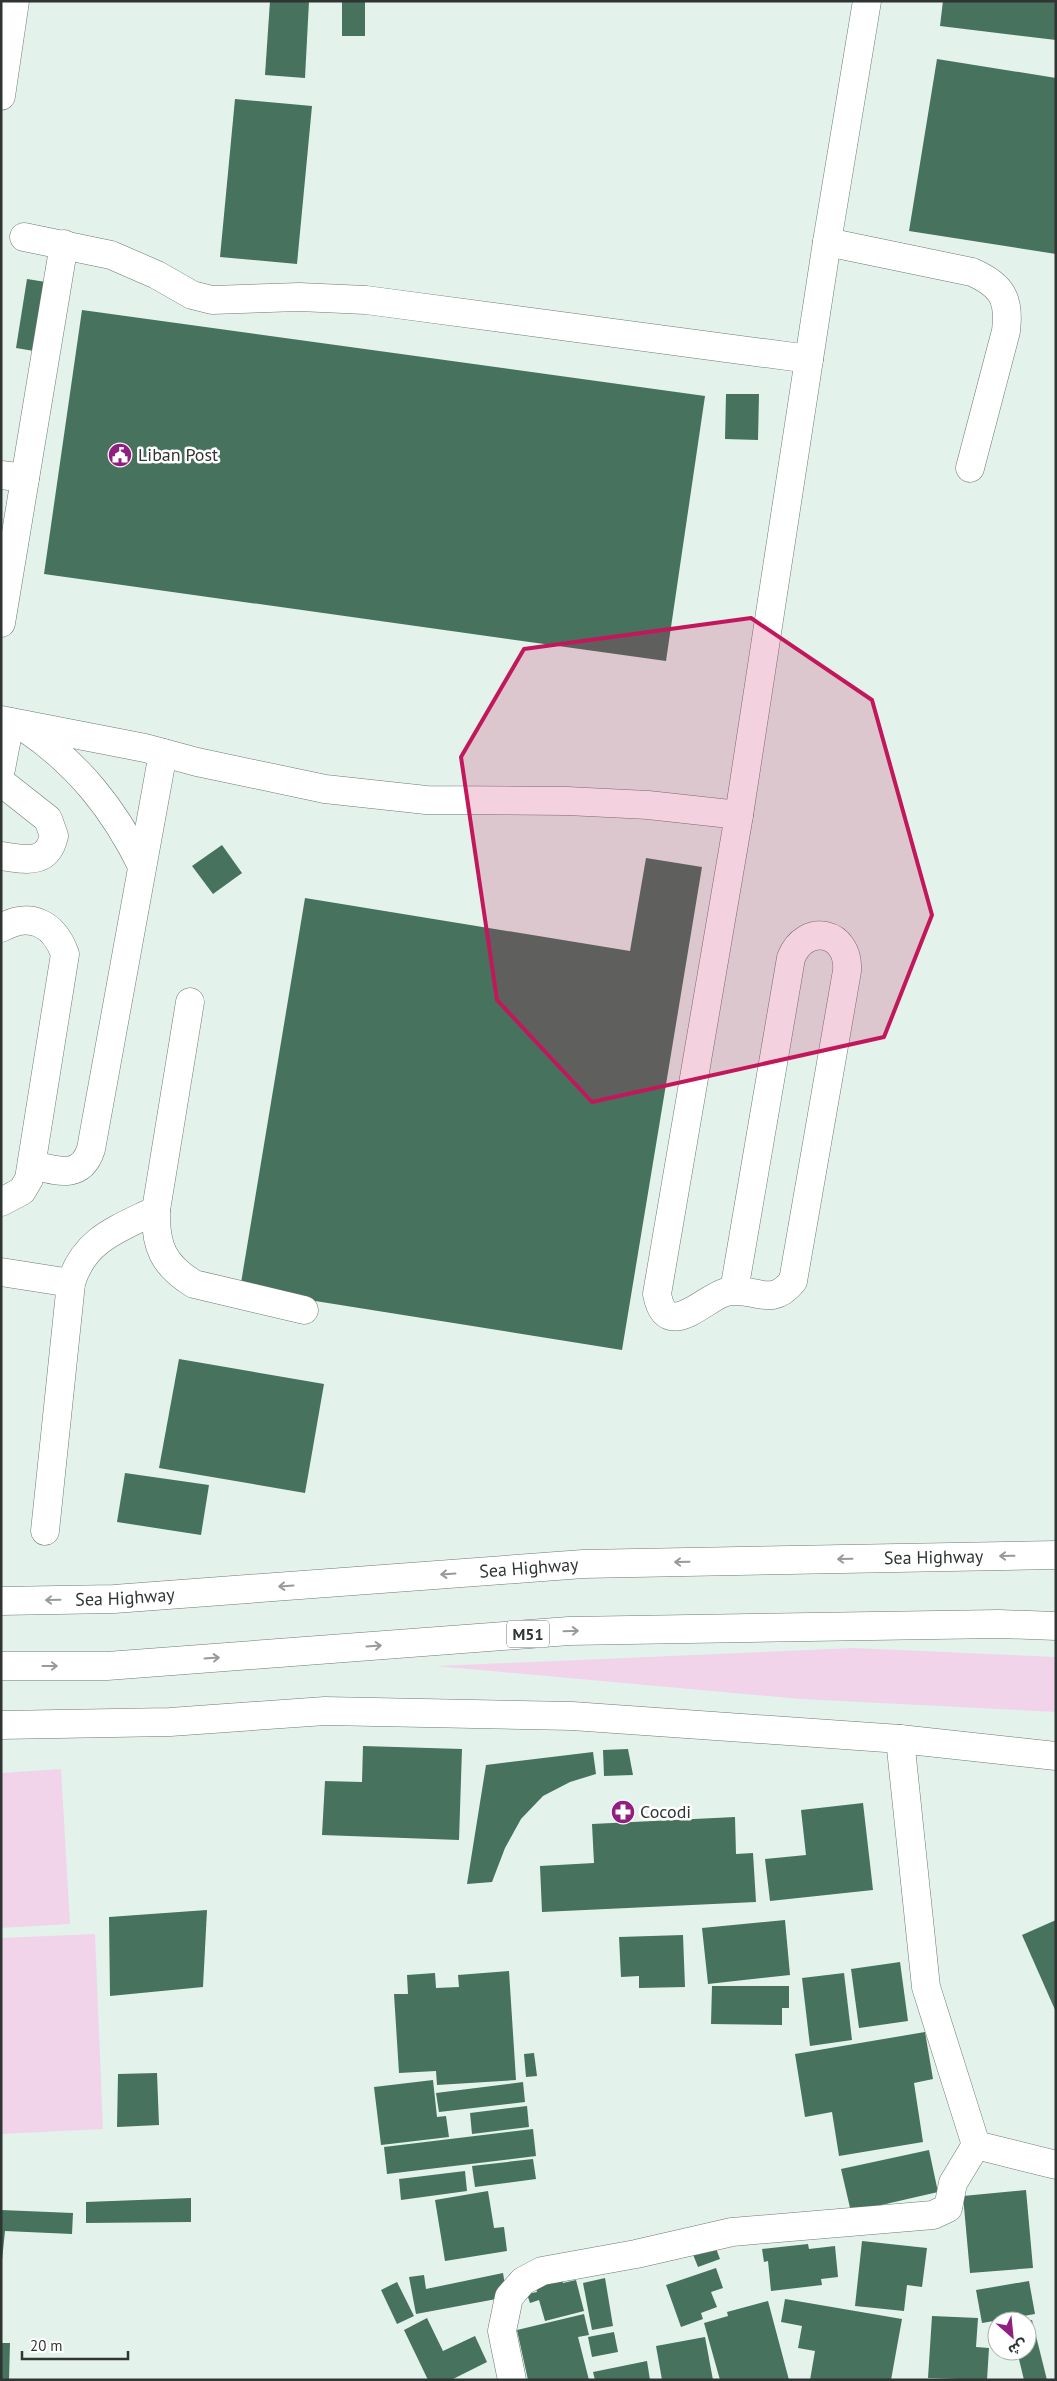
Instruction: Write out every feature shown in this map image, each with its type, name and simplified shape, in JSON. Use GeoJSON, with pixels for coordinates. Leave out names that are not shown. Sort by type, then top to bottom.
{"type":"FeatureCollection","features":[{"type":"Feature","properties":{"kind":"main road"},"geometry":{"type":"LineString","coordinates":[[1,96],[14,1]]}},
{"type":"Feature","properties":{"kind":"main road"},"geometry":{"type":"LineString","coordinates":[[734,1291],[794,949],[801,941],[820,935],[830,937],[839,942],[845,951],[848,961],[847,971],[793,1281],[779,1294],[769,1296],[734,1291],[717,1296],[692,1312],[672,1316],[664,1312],[659,1304],[657,1294],[739,815],[827,242],[867,1]]}},
{"type":"Feature","properties":{"kind":"main road"},"geometry":{"type":"LineString","coordinates":[[24,237],[64,244],[126,261],[180,289],[212,300],[299,297],[366,300],[810,359]]}},
{"type":"Feature","properties":{"kind":"main road"},"geometry":{"type":"LineString","coordinates":[[827,242],[972,272],[990,280],[1003,294],[1008,312],[1006,331],[970,468]]}},
{"type":"Feature","properties":{"kind":"main road"},"geometry":{"type":"LineString","coordinates":[[1,623],[13,477],[64,244]]}},
{"type":"Feature","properties":{"kind":"main road"},"geometry":{"type":"LineString","coordinates":[[10,722],[108,740],[275,780],[375,796],[476,801],[608,802],[739,815]]}},
{"type":"Feature","properties":{"kind":"main road"},"geometry":{"type":"LineString","coordinates":[[1,768],[10,722]]}},
{"type":"Feature","properties":{"kind":"main road"},"geometry":{"type":"LineString","coordinates":[[10,722],[70,762],[111,810],[142,866]]}},
{"type":"Feature","properties":{"kind":"main road"},"geometry":{"type":"LineString","coordinates":[[33,1165],[66,1172],[75,1170],[88,1158],[163,753]]}},
{"type":"Feature","properties":{"kind":"main road"},"geometry":{"type":"LineString","coordinates":[[1,782],[48,819],[54,836],[47,852],[40,858],[1,856]]}},
{"type":"Feature","properties":{"kind":"main road"},"geometry":{"type":"LineString","coordinates":[[1,928],[19,921],[40,923],[51,930],[60,941],[65,954],[30,1179],[22,1191],[1,1202]]}},
{"type":"Feature","properties":{"kind":"main road"},"geometry":{"type":"LineString","coordinates":[[190,1002],[156,1210],[155,1230],[159,1247],[167,1262],[179,1275],[194,1284],[304,1310]]}},
{"type":"Feature","properties":{"kind":"main road"},"geometry":{"type":"LineString","coordinates":[[45,1531],[71,1283],[81,1257],[90,1246],[113,1231],[156,1210]]}},
{"type":"Feature","properties":{"kind":"main road"},"geometry":{"type":"LineString","coordinates":[[1,1272],[71,1283]]}},
{"type":"Feature","properties":{"kind":"main road","name":"Sea Highway"},"geometry":{"type":"LineString","coordinates":[[1,1601],[114,1599],[583,1564],[1056,1555]]}},
{"type":"Feature","properties":{"kind":"main road","name":"M51"},"geometry":{"type":"LineString","coordinates":[[1,1666],[107,1666],[568,1631],[999,1624],[1056,1626]]}},
{"type":"Feature","properties":{"kind":"main road"},"geometry":{"type":"LineString","coordinates":[[1,1726],[170,1722],[326,1711],[572,1716],[900,1740],[1056,1756]]}},
{"type":"Feature","properties":{"kind":"main road"},"geometry":{"type":"LineString","coordinates":[[512,2380],[502,2332],[509,2297],[523,2281],[542,2271],[636,2254],[732,2232],[933,2215],[948,2208],[953,2183],[976,2146],[926,1987],[900,1740]]}},
{"type":"Feature","properties":{"kind":"main road"},"geometry":{"type":"LineString","coordinates":[[976,2146],[1056,2165]]}},
{"type":"Feature","properties":{"kind":"highlighted area"},"geometry":{"type":"Polygon","coordinates":[[[751,618],[872,700],[932,915],[884,1037],[592,1102],[497,1000],[461,757],[524,649],[751,618]]]}},
{"type":"Feature","properties":{"kind":"shaded area"},"geometry":{"type":"Polygon","coordinates":[[[854,1648],[1056,1657],[1056,1712],[801,1699],[436,1666],[854,1648]]]}},
{"type":"Feature","properties":{"kind":"shaded area"},"geometry":{"type":"Polygon","coordinates":[[[61,1769],[70,1924],[1,1928],[1,1773],[61,1769]]]}},
{"type":"Feature","properties":{"kind":"shaded area"},"geometry":{"type":"Polygon","coordinates":[[[95,1934],[103,2129],[1,2134],[1,1938],[95,1934]]]}},
{"type":"Feature","properties":{"kind":"building"},"geometry":{"type":"Polygon","coordinates":[[[270,1],[309,1],[305,78],[265,75],[270,1]]]}},
{"type":"Feature","properties":{"kind":"building"},"geometry":{"type":"Polygon","coordinates":[[[342,1],[365,1],[365,36],[342,36],[342,1]]]}},
{"type":"Feature","properties":{"kind":"building"},"geometry":{"type":"Polygon","coordinates":[[[943,1],[1056,1],[1056,40],[940,26],[943,1]]]}},
{"type":"Feature","properties":{"kind":"building"},"geometry":{"type":"Polygon","coordinates":[[[937,59],[1056,78],[1056,254],[909,231],[937,59]]]}},
{"type":"Feature","properties":{"kind":"building"},"geometry":{"type":"Polygon","coordinates":[[[235,99],[312,106],[297,264],[220,257],[235,99]]]}},
{"type":"Feature","properties":{"kind":"building"},"geometry":{"type":"Polygon","coordinates":[[[27,279],[52,283],[40,352],[16,348],[27,279]]]}},
{"type":"Feature","properties":{"kind":"building"},"geometry":{"type":"Polygon","coordinates":[[[82,310],[705,396],[666,661],[44,574],[82,310]]]}},
{"type":"Feature","properties":{"kind":"building"},"geometry":{"type":"Polygon","coordinates":[[[726,394],[759,394],[758,440],[725,439],[726,394]]]}},
{"type":"Feature","properties":{"kind":"building"},"geometry":{"type":"Polygon","coordinates":[[[222,845],[242,873],[213,894],[192,866],[222,845]]]}},
{"type":"Feature","properties":{"kind":"building"},"geometry":{"type":"Polygon","coordinates":[[[646,858],[702,867],[622,1350],[240,1289],[305,898],[630,951],[646,858]]]}},
{"type":"Feature","properties":{"kind":"building"},"geometry":{"type":"Polygon","coordinates":[[[179,1359],[324,1384],[305,1493],[159,1468],[179,1359]]]}},
{"type":"Feature","properties":{"kind":"building"},"geometry":{"type":"Polygon","coordinates":[[[125,1473],[209,1485],[201,1535],[117,1522],[125,1473]]]}},
{"type":"Feature","properties":{"kind":"building"},"geometry":{"type":"Polygon","coordinates":[[[363,1746],[462,1749],[459,1840],[322,1835],[325,1781],[362,1782],[363,1746]]]}},
{"type":"Feature","properties":{"kind":"building"},"geometry":{"type":"Polygon","coordinates":[[[628,1749],[633,1775],[604,1776],[603,1750],[628,1749]]]}},
{"type":"Feature","properties":{"kind":"building"},"geometry":{"type":"Polygon","coordinates":[[[593,1752],[596,1774],[570,1782],[543,1796],[521,1819],[505,1848],[492,1882],[467,1884],[486,1765],[593,1752]]]}},
{"type":"Feature","properties":{"kind":"building"},"geometry":{"type":"Polygon","coordinates":[[[863,1803],[873,1890],[770,1901],[765,1859],[806,1855],[801,1810],[863,1803]]]}},
{"type":"Feature","properties":{"kind":"building"},"geometry":{"type":"Polygon","coordinates":[[[735,1817],[736,1854],[753,1853],[756,1902],[542,1912],[540,1866],[594,1863],[592,1824],[735,1817]]]}},
{"type":"Feature","properties":{"kind":"building"},"geometry":{"type":"Polygon","coordinates":[[[207,1910],[203,1987],[110,1996],[109,1917],[207,1910]]]}},
{"type":"Feature","properties":{"kind":"building"},"geometry":{"type":"Polygon","coordinates":[[[785,1920],[790,1975],[708,1984],[702,1928],[785,1920]]]}},
{"type":"Feature","properties":{"kind":"building"},"geometry":{"type":"Polygon","coordinates":[[[1056,1920],[1056,2012],[1022,1935],[1056,1920]]]}},
{"type":"Feature","properties":{"kind":"building"},"geometry":{"type":"Polygon","coordinates":[[[683,1935],[685,1987],[639,1988],[639,1976],[621,1977],[619,1937],[683,1935]]]}},
{"type":"Feature","properties":{"kind":"building"},"geometry":{"type":"Polygon","coordinates":[[[900,1962],[908,2021],[859,2028],[851,1969],[900,1962]]]}},
{"type":"Feature","properties":{"kind":"building"},"geometry":{"type":"Polygon","coordinates":[[[509,1971],[516,2080],[437,2085],[436,2071],[399,2073],[394,1994],[408,1994],[407,1975],[435,1973],[436,1988],[459,1987],[458,1975],[509,1971]]]}},
{"type":"Feature","properties":{"kind":"building"},"geometry":{"type":"Polygon","coordinates":[[[844,1973],[852,2040],[810,2046],[802,1978],[844,1973]]]}},
{"type":"Feature","properties":{"kind":"building"},"geometry":{"type":"Polygon","coordinates":[[[712,1986],[789,1986],[789,2008],[782,2008],[782,2025],[711,2024],[712,1986]]]}},
{"type":"Feature","properties":{"kind":"building"},"geometry":{"type":"Polygon","coordinates":[[[925,2032],[933,2079],[914,2083],[923,2142],[839,2156],[832,2112],[805,2117],[795,2054],[925,2032]]]}},
{"type":"Feature","properties":{"kind":"building"},"geometry":{"type":"Polygon","coordinates":[[[534,2053],[537,2076],[526,2077],[524,2054],[534,2053]]]}},
{"type":"Feature","properties":{"kind":"building"},"geometry":{"type":"Polygon","coordinates":[[[157,2073],[159,2125],[117,2127],[118,2074],[157,2073]]]}},
{"type":"Feature","properties":{"kind":"building"},"geometry":{"type":"Polygon","coordinates":[[[433,2080],[437,2117],[446,2116],[449,2137],[381,2145],[374,2087],[433,2080]]]}},
{"type":"Feature","properties":{"kind":"building"},"geometry":{"type":"Polygon","coordinates":[[[523,2082],[525,2102],[439,2112],[436,2093],[523,2082]]]}},
{"type":"Feature","properties":{"kind":"building"},"geometry":{"type":"Polygon","coordinates":[[[527,2106],[529,2127],[472,2134],[470,2113],[527,2106]]]}},
{"type":"Feature","properties":{"kind":"building"},"geometry":{"type":"Polygon","coordinates":[[[533,2129],[536,2156],[387,2174],[384,2147],[533,2129]]]}},
{"type":"Feature","properties":{"kind":"building"},"geometry":{"type":"Polygon","coordinates":[[[929,2150],[938,2192],[851,2212],[841,2169],[929,2150]]]}},
{"type":"Feature","properties":{"kind":"building"},"geometry":{"type":"Polygon","coordinates":[[[533,2159],[536,2179],[475,2187],[472,2166],[533,2159]]]}},
{"type":"Feature","properties":{"kind":"building"},"geometry":{"type":"Polygon","coordinates":[[[465,2171],[467,2191],[401,2200],[399,2179],[465,2171]]]}},
{"type":"Feature","properties":{"kind":"building"},"geometry":{"type":"Polygon","coordinates":[[[1026,2190],[1033,2268],[970,2273],[963,2196],[1026,2190]]]}},
{"type":"Feature","properties":{"kind":"building"},"geometry":{"type":"Polygon","coordinates":[[[488,2191],[494,2228],[504,2227],[507,2251],[445,2261],[435,2200],[488,2191]]]}},
{"type":"Feature","properties":{"kind":"building"},"geometry":{"type":"Polygon","coordinates":[[[191,2198],[191,2222],[86,2223],[86,2202],[191,2198]]]}},
{"type":"Feature","properties":{"kind":"building"},"geometry":{"type":"Polygon","coordinates":[[[1,2210],[73,2213],[72,2234],[5,2231],[1,2270],[1,2210]]]}},
{"type":"Feature","properties":{"kind":"building"},"geometry":{"type":"Polygon","coordinates":[[[862,2241],[927,2248],[922,2287],[907,2285],[904,2311],[855,2306],[862,2241]]]}},
{"type":"Feature","properties":{"kind":"building"},"geometry":{"type":"Polygon","coordinates":[[[714,2243],[720,2259],[698,2267],[692,2252],[714,2243]]]}},
{"type":"Feature","properties":{"kind":"building"},"geometry":{"type":"Polygon","coordinates":[[[808,2244],[809,2249],[835,2246],[838,2277],[821,2279],[822,2285],[771,2291],[768,2261],[764,2262],[762,2249],[808,2244]]]}},
{"type":"Feature","properties":{"kind":"building"},"geometry":{"type":"Polygon","coordinates":[[[716,2268],[723,2288],[711,2292],[717,2307],[701,2313],[703,2319],[681,2327],[666,2285],[716,2268]]]}},
{"type":"Feature","properties":{"kind":"building"},"geometry":{"type":"Polygon","coordinates":[[[503,2273],[507,2297],[416,2314],[409,2277],[424,2275],[426,2289],[503,2273]]]}},
{"type":"Feature","properties":{"kind":"building"},"geometry":{"type":"Polygon","coordinates":[[[561,2275],[563,2283],[576,2280],[584,2311],[545,2321],[539,2300],[530,2303],[527,2294],[537,2292],[534,2282],[561,2275]]]}},
{"type":"Feature","properties":{"kind":"building"},"geometry":{"type":"Polygon","coordinates":[[[605,2278],[613,2326],[592,2330],[583,2283],[605,2278]]]}},
{"type":"Feature","properties":{"kind":"building"},"geometry":{"type":"Polygon","coordinates":[[[1029,2281],[1034,2311],[987,2311],[987,2322],[982,2323],[976,2290],[1029,2281]]]}},
{"type":"Feature","properties":{"kind":"building"},"geometry":{"type":"Polygon","coordinates":[[[397,2282],[414,2316],[397,2324],[381,2290],[397,2282]]]}},
{"type":"Feature","properties":{"kind":"building"},"geometry":{"type":"Polygon","coordinates":[[[785,2299],[902,2319],[891,2380],[810,2380],[815,2351],[798,2348],[802,2326],[781,2322],[785,2299]]]}},
{"type":"Feature","properties":{"kind":"building"},"geometry":{"type":"Polygon","coordinates":[[[768,2301],[789,2380],[720,2380],[704,2323],[728,2316],[727,2312],[768,2301]]]}},
{"type":"Feature","properties":{"kind":"building"},"geometry":{"type":"Polygon","coordinates":[[[584,2314],[589,2335],[578,2337],[589,2380],[528,2380],[517,2330],[584,2314]]]}},
{"type":"Feature","properties":{"kind":"building"},"geometry":{"type":"Polygon","coordinates":[[[932,2316],[978,2318],[976,2347],[987,2348],[987,2380],[928,2378],[932,2316]]]}},
{"type":"Feature","properties":{"kind":"building"},"geometry":{"type":"Polygon","coordinates":[[[427,2318],[443,2351],[475,2336],[487,2362],[451,2380],[428,2380],[404,2330],[427,2318]]]}},
{"type":"Feature","properties":{"kind":"building"},"geometry":{"type":"Polygon","coordinates":[[[614,2332],[618,2352],[592,2357],[588,2337],[614,2332]]]}},
{"type":"Feature","properties":{"kind":"building"},"geometry":{"type":"Polygon","coordinates":[[[705,2337],[713,2380],[662,2380],[656,2346],[705,2337]]]}},
{"type":"Feature","properties":{"kind":"building"},"geometry":{"type":"Polygon","coordinates":[[[1037,2340],[1047,2380],[1024,2380],[1019,2361],[1037,2361],[1037,2340]]]}},
{"type":"Feature","properties":{"kind":"building"},"geometry":{"type":"Polygon","coordinates":[[[1,2343],[10,2343],[9,2380],[1,2380],[1,2343]]]}},
{"type":"Feature","properties":{"kind":"building"},"geometry":{"type":"Polygon","coordinates":[[[647,2361],[650,2380],[595,2380],[593,2372],[647,2361]]]}},
{"type":"Feature","properties":{"kind":"place","name":"Liban Post"},"geometry":{"type":"Point","coordinates":[120,455]}},
{"type":"Feature","properties":{"kind":"place","name":"Cocodi"},"geometry":{"type":"Point","coordinates":[623,1812]}}]}
